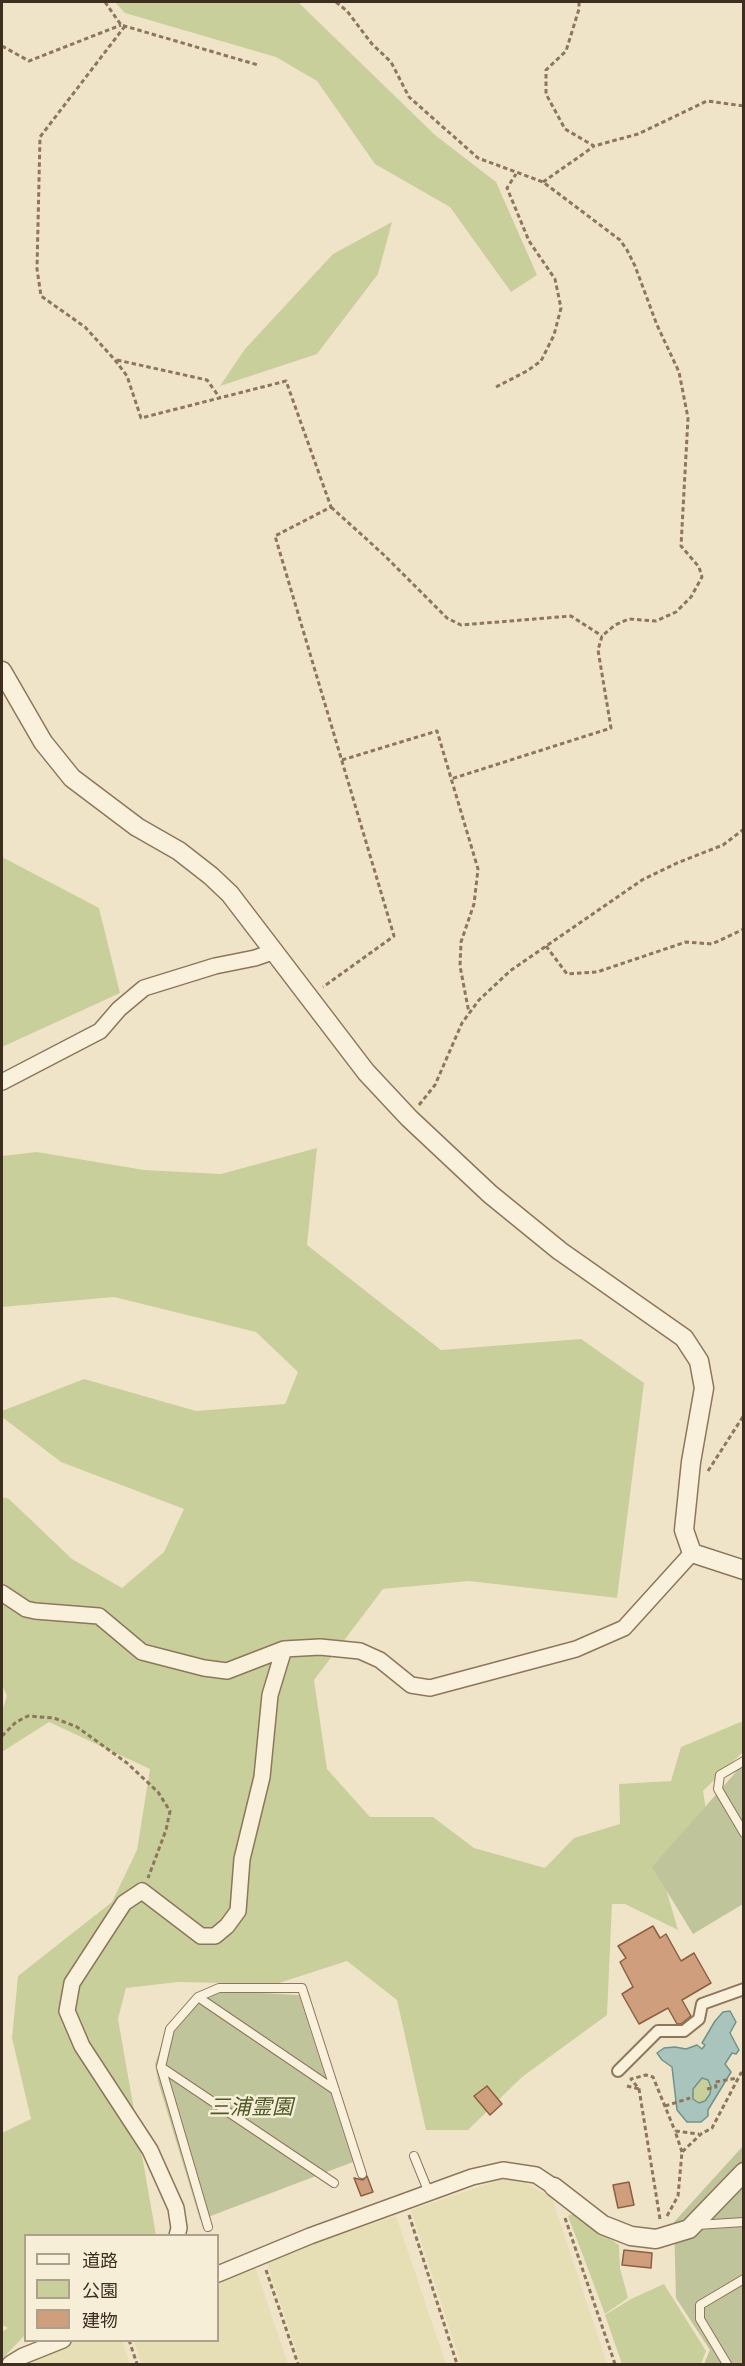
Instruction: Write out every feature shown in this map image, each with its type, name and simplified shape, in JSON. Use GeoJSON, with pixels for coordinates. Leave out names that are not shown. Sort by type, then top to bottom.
{"type":"FeatureCollection","features":[{"type":"Feature","properties":{"kind":"street"},"geometry":{"type":"LineString","coordinates":[[2,671],[42,742],[72,778],[137,827],[179,851],[230,894],[366,1072],[409,1118],[490,1194],[560,1251],[684,1338],[699,1361],[704,1388],[684,1530],[692,1553]]}},
{"type":"Feature","properties":{"kind":"street"},"geometry":{"type":"LineString","coordinates":[[2,1082],[100,1031],[119,1009],[144,988],[215,966],[255,958],[275,951]]}},
{"type":"Feature","properties":{"kind":"street"},"geometry":{"type":"LineString","coordinates":[[692,1553],[744,1570]]}},
{"type":"Feature","properties":{"kind":"street"},"geometry":{"type":"LineString","coordinates":[[2,1593],[26,1609],[99,1616],[142,1652],[204,1668],[227,1671],[284,1649],[320,1647],[360,1651],[380,1660],[411,1685],[430,1688],[576,1649],[624,1628],[692,1553]]}},
{"type":"Feature","properties":{"kind":"street"},"geometry":{"type":"LineString","coordinates":[[177,2234],[179,2228],[176,2208],[150,2150],[82,2046],[67,2011],[72,1983],[124,1903],[142,1891],[201,1936],[215,1936],[227,1926],[237,1911],[242,1859],[261,1777],[270,1695],[284,1649]]}},
{"type":"Feature","properties":{"kind":"street"},"geometry":{"type":"LineString","coordinates":[[618,2071],[658,2031],[684,2031],[699,2019],[702,2004],[744,1989]]}},
{"type":"Feature","properties":{"kind":"street"},"geometry":{"type":"LineString","coordinates":[[219,2274],[404,2201],[472,2177],[502,2170],[537,2175],[603,2225],[631,2236],[656,2239],[674,2235],[693,2226],[744,2172]]}},
{"type":"Feature","properties":{"kind":"street"},"geometry":{"type":"LineString","coordinates":[[10,2364],[23,2356],[58,2342]]}},
{"type":"Feature","properties":{"kind":"lane"},"geometry":{"type":"LineString","coordinates":[[744,1761],[720,1775],[718,1789],[744,1833]]}},
{"type":"Feature","properties":{"kind":"lane"},"geometry":{"type":"LineString","coordinates":[[208,2227],[161,2067],[170,2029],[198,1997],[219,1988],[302,1988],[362,2174]]}},
{"type":"Feature","properties":{"kind":"lane"},"geometry":{"type":"LineString","coordinates":[[198,1997],[334,2090]]}},
{"type":"Feature","properties":{"kind":"lane"},"geometry":{"type":"LineString","coordinates":[[161,2067],[334,2183]]}},
{"type":"Feature","properties":{"kind":"lane"},"geometry":{"type":"LineString","coordinates":[[414,2156],[429,2193]]}},
{"type":"Feature","properties":{"kind":"lane"},"geometry":{"type":"LineString","coordinates":[[693,2226],[744,2222]]}},
{"type":"Feature","properties":{"kind":"lane"},"geometry":{"type":"LineString","coordinates":[[727,2364],[700,2319],[700,2305],[744,2279]]}},
{"type":"Feature","properties":{"kind":"path"},"geometry":{"type":"LineString","coordinates":[[105,2],[123,25],[258,65]]}},
{"type":"Feature","properties":{"kind":"path"},"geometry":{"type":"LineString","coordinates":[[336,2],[347,10],[372,44],[391,62],[409,97],[478,158],[516,174],[543,182],[620,240],[627,250],[657,325],[679,372],[688,418],[681,546],[699,567],[702,577],[691,597],[676,612],[656,621],[628,619],[615,625],[602,636],[597,650],[611,728],[451,779]]}},
{"type":"Feature","properties":{"kind":"path"},"geometry":{"type":"LineString","coordinates":[[579,2],[566,51],[546,70],[546,94],[565,129],[594,146]]}},
{"type":"Feature","properties":{"kind":"path"},"geometry":{"type":"LineString","coordinates":[[2,46],[29,61],[123,25]]}},
{"type":"Feature","properties":{"kind":"path"},"geometry":{"type":"LineString","coordinates":[[123,25],[40,137],[37,270],[41,296],[85,327],[115,360],[128,376],[141,418],[286,381],[331,507],[384,555],[447,618],[461,625],[571,616],[602,636]]}},
{"type":"Feature","properties":{"kind":"path"},"geometry":{"type":"LineString","coordinates":[[543,182],[594,146],[638,134],[707,101],[744,106]]}},
{"type":"Feature","properties":{"kind":"path"},"geometry":{"type":"LineString","coordinates":[[496,387],[541,361],[554,335],[561,308],[555,279],[529,241],[507,188],[516,174]]}},
{"type":"Feature","properties":{"kind":"path"},"geometry":{"type":"LineString","coordinates":[[115,360],[207,380],[220,398]]}},
{"type":"Feature","properties":{"kind":"path"},"geometry":{"type":"LineString","coordinates":[[309,997],[394,936],[275,536],[331,507]]}},
{"type":"Feature","properties":{"kind":"path"},"geometry":{"type":"LineString","coordinates":[[342,760],[437,731],[478,869],[474,904],[461,942],[460,966],[469,1014]]}},
{"type":"Feature","properties":{"kind":"path"},"geometry":{"type":"LineString","coordinates":[[409,1118],[435,1084],[462,1023],[479,1000],[510,971],[642,880],[676,863],[723,845],[744,829]]}},
{"type":"Feature","properties":{"kind":"path"},"geometry":{"type":"LineString","coordinates":[[546,946],[567,974],[597,972],[686,942],[712,944],[744,929]]}},
{"type":"Feature","properties":{"kind":"path"},"geometry":{"type":"LineString","coordinates":[[703,1480],[744,1415]]}},
{"type":"Feature","properties":{"kind":"path"},"geometry":{"type":"LineString","coordinates":[[2,1736],[16,1722],[28,1716],[54,1718],[77,1727],[119,1757],[158,1792],[170,1811],[166,1830],[142,1891]]}},
{"type":"Feature","properties":{"kind":"path"},"geometry":{"type":"LineString","coordinates":[[682,2152],[701,2134],[712,2128],[738,2078],[741,2073],[744,2073]]}},
{"type":"Feature","properties":{"kind":"path"},"geometry":{"type":"LineString","coordinates":[[652,2221],[660,2219],[669,2215],[678,2196],[682,2152],[653,2077],[646,2075],[631,2079],[639,2089],[660,2219]]}},
{"type":"Feature","properties":{"kind":"path"},"geometry":{"type":"LineString","coordinates":[[707,2089],[716,2087],[715,2082],[738,2078]]}},
{"type":"Feature","properties":{"kind":"path"},"geometry":{"type":"LineString","coordinates":[[627,2086],[639,2089]]}},
{"type":"Feature","properties":{"kind":"path"},"geometry":{"type":"LineString","coordinates":[[665,2106],[690,2097]]}},
{"type":"Feature","properties":{"kind":"path"},"geometry":{"type":"LineString","coordinates":[[675,2131],[701,2134]]}},
{"type":"Feature","properties":{"kind":"path"},"geometry":{"type":"LineString","coordinates":[[554,2187],[615,2364]]}},
{"type":"Feature","properties":{"kind":"path"},"geometry":{"type":"LineString","coordinates":[[404,2201],[457,2364]]}},
{"type":"Feature","properties":{"kind":"path"},"geometry":{"type":"LineString","coordinates":[[261,2256],[298,2364]]}},
{"type":"Feature","properties":{"kind":"path"},"geometry":{"type":"LineString","coordinates":[[130,2342],[136,2364]]}},
{"type":"Feature","properties":{"kind":"shaded area"},"geometry":{"type":"Polygon","coordinates":[[[502,2179],[526,2183],[552,2198],[607,2364],[461,2364],[411,2210],[502,2179]]]}},
{"type":"Feature","properties":{"kind":"shaded area"},"geometry":{"type":"Polygon","coordinates":[[[396,2216],[446,2364],[301,2364],[266,2260],[396,2216]]]}},
{"type":"Feature","properties":{"kind":"shaded area"},"geometry":{"type":"Polygon","coordinates":[[[254,2264],[288,2364],[141,2364],[134,2342],[219,2342],[219,2280],[254,2264]]]}},
{"type":"Feature","properties":{"kind":"shaded area"},"geometry":{"type":"Polygon","coordinates":[[[72,2342],[122,2342],[130,2364],[22,2364],[44,2351],[72,2342]]]}},
{"type":"Feature","properties":{"kind":"green space"},"geometry":{"type":"Polygon","coordinates":[[[115,2],[298,2],[435,135],[496,182],[537,275],[511,292],[450,207],[375,164],[317,81],[276,57],[125,13],[115,2]]]}},
{"type":"Feature","properties":{"kind":"green space"},"geometry":{"type":"Polygon","coordinates":[[[392,222],[378,274],[317,354],[220,386],[245,349],[333,254],[392,222]]]}},
{"type":"Feature","properties":{"kind":"green space"},"geometry":{"type":"Polygon","coordinates":[[[2,857],[99,908],[120,993],[2,1047],[2,857]]]}},
{"type":"Feature","properties":{"kind":"green space"},"geometry":{"type":"Polygon","coordinates":[[[317,1148],[307,1245],[441,1350],[581,1339],[644,1383],[617,1598],[469,1581],[383,1589],[314,1680],[327,1769],[370,1817],[433,1817],[474,1848],[545,1868],[574,1838],[620,1824],[619,1784],[671,1781],[681,1747],[743,1721],[743,1752],[703,1791],[710,1836],[662,1875],[678,1930],[625,1904],[612,1904],[607,2015],[522,2077],[468,2130],[426,2130],[397,2000],[347,1961],[276,1984],[178,1982],[126,1988],[118,2019],[156,2234],[24,2234],[24,2336],[2,2359],[2,2332],[8,2328],[2,2325],[2,2133],[31,2119],[12,2038],[18,1976],[112,1902],[137,1850],[150,1769],[49,1722],[2,1752],[2,1711],[7,1696],[2,1685],[2,1497],[9,1499],[72,1559],[122,1588],[164,1552],[184,1509],[61,1462],[2,1417],[2,1411],[84,1379],[196,1411],[285,1404],[298,1372],[256,1332],[114,1297],[2,1307],[2,1156],[37,1152],[144,1170],[221,1174],[317,1148]]]}},
{"type":"Feature","properties":{"kind":"green space"},"geometry":{"type":"Polygon","coordinates":[[[743,1764],[743,1904],[693,1934],[652,1867],[743,1764]]]}},
{"type":"Feature","properties":{"kind":"green space","name":"三浦霊園"},"geometry":{"type":"Polygon","coordinates":[[[202,1990],[299,1995],[353,2162],[200,2220],[158,2081],[155,2064],[169,2024],[202,1990]]]}},
{"type":"Feature","properties":{"kind":"green space"},"geometry":{"type":"Polygon","coordinates":[[[702,2078],[708,2080],[711,2086],[710,2094],[705,2101],[699,2103],[693,2099],[693,2089],[702,2078]]]}},
{"type":"Feature","properties":{"kind":"green space"},"geometry":{"type":"Polygon","coordinates":[[[743,2146],[743,2364],[704,2364],[710,2350],[676,2298],[674,2222],[743,2146]]]}},
{"type":"Feature","properties":{"kind":"green space"},"geometry":{"type":"Polygon","coordinates":[[[572,2214],[619,2245],[620,2268],[628,2298],[605,2314],[568,2216],[572,2214]]]}},
{"type":"Feature","properties":{"kind":"green space"},"geometry":{"type":"Polygon","coordinates":[[[664,2284],[706,2351],[701,2364],[622,2364],[605,2315],[631,2299],[664,2284]]]}},
{"type":"Feature","properties":{"kind":"water"},"geometry":{"type":"Polygon","coordinates":[[[730,2011],[736,2022],[730,2033],[739,2050],[736,2054],[732,2053],[725,2064],[731,2072],[708,2110],[708,2116],[701,2122],[687,2122],[677,2110],[672,2067],[657,2053],[664,2048],[686,2049],[697,2045],[702,2049],[705,2045],[702,2043],[723,2012],[730,2011]],[[702,2078],[693,2089],[693,2099],[699,2103],[705,2101],[710,2094],[711,2087],[708,2080],[702,2078]]]}},
{"type":"Feature","properties":{"kind":"building"},"geometry":{"type":"Polygon","coordinates":[[[653,1926],[660,1938],[666,1934],[681,1961],[694,1953],[711,1983],[682,2000],[691,2016],[681,2024],[677,2024],[668,2008],[639,2024],[622,1994],[633,1987],[620,1962],[626,1958],[618,1946],[653,1926]]]}},
{"type":"Feature","properties":{"kind":"building"},"geometry":{"type":"Polygon","coordinates":[[[487,2086],[502,2104],[490,2115],[474,2096],[487,2086]]]}},
{"type":"Feature","properties":{"kind":"building"},"geometry":{"type":"Polygon","coordinates":[[[367,2176],[373,2192],[361,2196],[354,2178],[363,2180],[367,2176]]]}},
{"type":"Feature","properties":{"kind":"building"},"geometry":{"type":"Polygon","coordinates":[[[629,2182],[634,2205],[618,2208],[613,2185],[629,2182]]]}},
{"type":"Feature","properties":{"kind":"building"},"geometry":{"type":"Polygon","coordinates":[[[624,2250],[652,2253],[651,2268],[622,2265],[624,2250]]]}}]}
